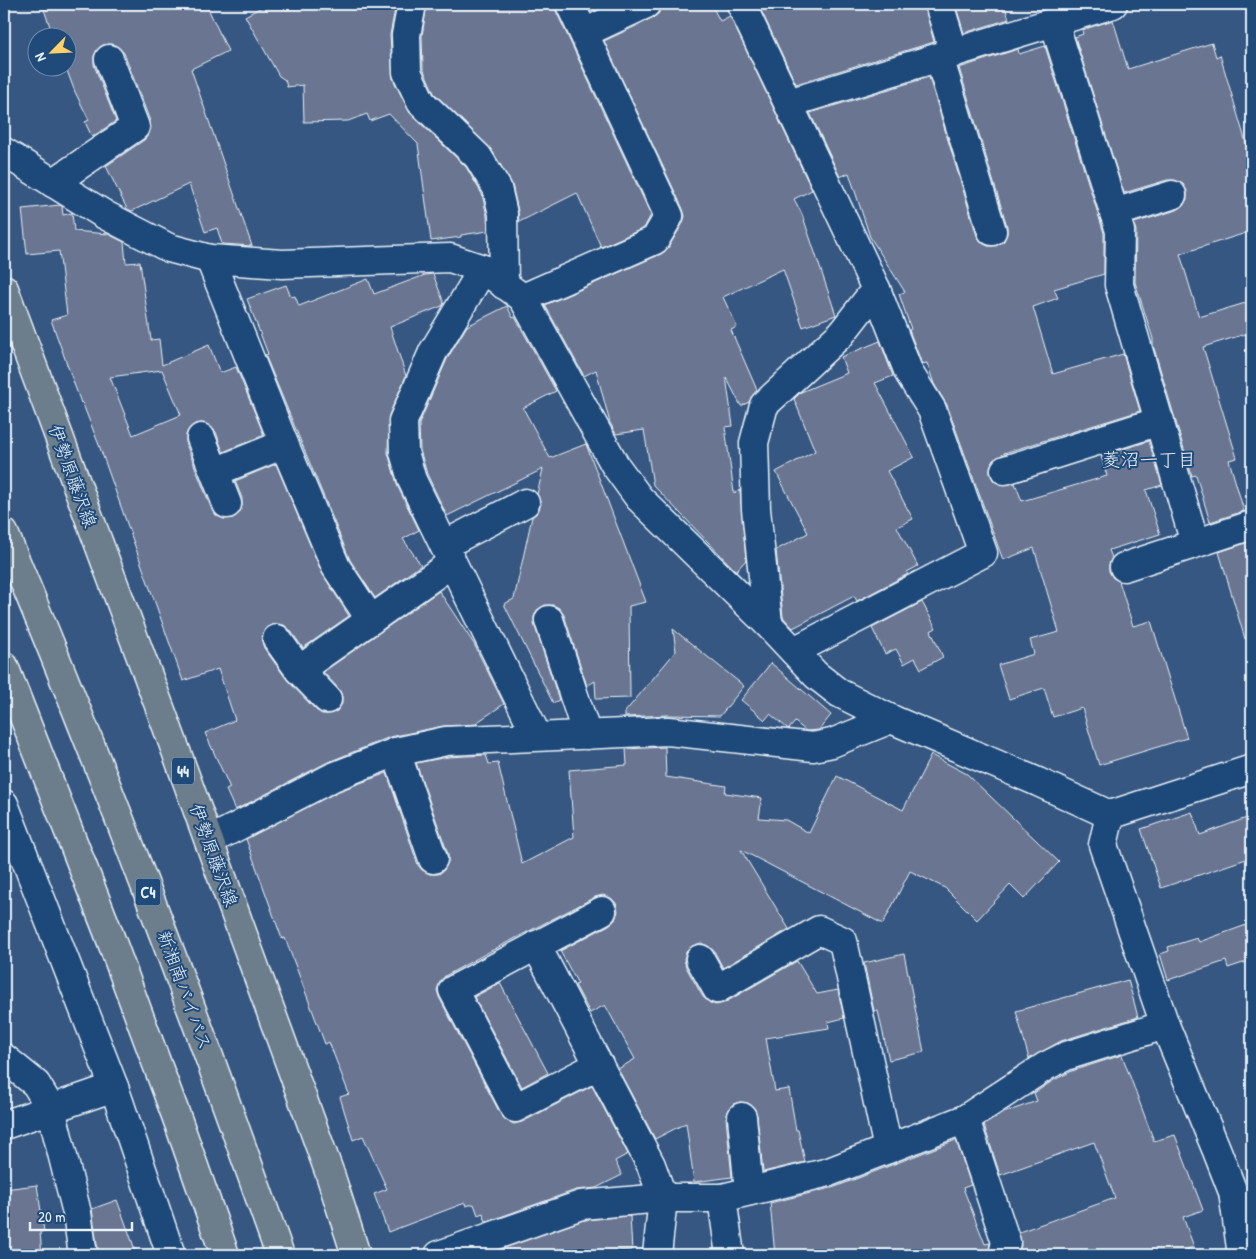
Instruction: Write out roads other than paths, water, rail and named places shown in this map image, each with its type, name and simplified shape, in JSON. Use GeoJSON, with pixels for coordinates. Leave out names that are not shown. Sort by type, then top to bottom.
{"type":"FeatureCollection","features":[{"type":"Feature","properties":{"kind":"main road","name":"伊勢原藤沢線"},"geometry":{"type":"LineString","coordinates":[[4,289],[209,841],[330,1174],[356,1255]]}},
{"type":"Feature","properties":{"kind":"main road","name":"新湘南バイパス"},"geometry":{"type":"LineString","coordinates":[[4,533],[154,906],[225,1098],[280,1255]]}},
{"type":"Feature","properties":{"kind":"main road"},"geometry":{"type":"LineString","coordinates":[[4,666],[107,929],[226,1255]]}},
{"type":"Feature","properties":{"kind":"street"},"geometry":{"type":"LineString","coordinates":[[412,4],[406,35],[407,72],[421,102],[478,157],[497,188],[503,214],[514,292],[615,465],[639,498],[768,624],[816,675],[838,693],[890,719],[1110,814],[1252,769]]}},
{"type":"Feature","properties":{"kind":"street"},"geometry":{"type":"LineString","coordinates":[[514,292],[655,240],[669,216],[570,4]]}},
{"type":"Feature","properties":{"kind":"street"},"geometry":{"type":"LineString","coordinates":[[584,33],[646,4]]}},
{"type":"Feature","properties":{"kind":"street"},"geometry":{"type":"LineString","coordinates":[[741,4],[876,289],[909,372],[932,410],[983,553],[794,651]]}},
{"type":"Feature","properties":{"kind":"street"},"geometry":{"type":"LineString","coordinates":[[938,4],[947,55],[992,231]]}},
{"type":"Feature","properties":{"kind":"street"},"geometry":{"type":"LineString","coordinates":[[789,103],[947,55],[1062,14],[1113,4]]}},
{"type":"Feature","properties":{"kind":"street"},"geometry":{"type":"LineString","coordinates":[[1062,14],[1120,231],[1119,284],[1195,543]]}},
{"type":"Feature","properties":{"kind":"street"},"geometry":{"type":"LineString","coordinates":[[53,183],[136,127],[109,59]]}},
{"type":"Feature","properties":{"kind":"street"},"geometry":{"type":"LineString","coordinates":[[4,152],[105,216],[169,248],[210,259],[282,264],[450,258],[483,269],[514,292]]}},
{"type":"Feature","properties":{"kind":"street"},"geometry":{"type":"LineString","coordinates":[[1114,213],[1172,195]]}},
{"type":"Feature","properties":{"kind":"street"},"geometry":{"type":"LineString","coordinates":[[210,259],[284,444],[336,567],[371,620]]}},
{"type":"Feature","properties":{"kind":"street"},"geometry":{"type":"LineString","coordinates":[[483,269],[434,352],[404,421],[404,452],[412,480],[537,736]]}},
{"type":"Feature","properties":{"kind":"street"},"geometry":{"type":"LineString","coordinates":[[768,624],[756,509],[754,443],[764,405],[841,334],[876,289]]}},
{"type":"Feature","properties":{"kind":"street"},"geometry":{"type":"LineString","coordinates":[[1005,470],[1160,421]]}},
{"type":"Feature","properties":{"kind":"street"},"geometry":{"type":"LineString","coordinates":[[201,438],[227,504]]}},
{"type":"Feature","properties":{"kind":"street"},"geometry":{"type":"LineString","coordinates":[[215,472],[284,444]]}},
{"type":"Feature","properties":{"kind":"street"},"geometry":{"type":"LineString","coordinates":[[299,670],[371,620],[448,554],[525,503]]}},
{"type":"Feature","properties":{"kind":"street"},"geometry":{"type":"LineString","coordinates":[[1124,567],[1252,525]]}},
{"type":"Feature","properties":{"kind":"street"},"geometry":{"type":"LineString","coordinates":[[549,620],[587,735]]}},
{"type":"Feature","properties":{"kind":"street"},"geometry":{"type":"LineString","coordinates":[[277,639],[299,670],[327,699]]}},
{"type":"Feature","properties":{"kind":"street"},"geometry":{"type":"LineString","coordinates":[[209,841],[333,777],[396,752],[446,740],[668,731],[813,747],[832,743],[890,719]]}},
{"type":"Feature","properties":{"kind":"street"},"geometry":{"type":"LineString","coordinates":[[396,752],[433,859]]}},
{"type":"Feature","properties":{"kind":"street"},"geometry":{"type":"LineString","coordinates":[[4,804],[114,1087],[171,1255]]}},
{"type":"Feature","properties":{"kind":"street"},"geometry":{"type":"LineString","coordinates":[[1110,814],[1103,845],[1165,1025],[1245,1217],[1242,1255]]}},
{"type":"Feature","properties":{"kind":"street"},"geometry":{"type":"LineString","coordinates":[[599,1065],[515,1108],[453,990],[602,911]]}},
{"type":"Feature","properties":{"kind":"street"},"geometry":{"type":"LineString","coordinates":[[700,959],[717,989],[819,930],[843,941],[888,1149]]}},
{"type":"Feature","properties":{"kind":"street"},"geometry":{"type":"LineString","coordinates":[[536,945],[651,1164],[663,1198],[657,1255]]}},
{"type":"Feature","properties":{"kind":"street"},"geometry":{"type":"LineString","coordinates":[[439,1255],[581,1205],[663,1198],[722,1198],[829,1172],[965,1119],[1046,1066],[1066,1056],[1165,1025]]}},
{"type":"Feature","properties":{"kind":"street"},"geometry":{"type":"LineString","coordinates":[[4,1058],[36,1084],[51,1109],[76,1213],[83,1255]]}},
{"type":"Feature","properties":{"kind":"street"},"geometry":{"type":"LineString","coordinates":[[4,1125],[114,1087]]}},
{"type":"Feature","properties":{"kind":"street"},"geometry":{"type":"LineString","coordinates":[[742,1117],[750,1192]]}},
{"type":"Feature","properties":{"kind":"street"},"geometry":{"type":"LineString","coordinates":[[965,1119],[1006,1242],[1003,1255]]}},
{"type":"Feature","properties":{"kind":"street"},"geometry":{"type":"LineString","coordinates":[[722,1198],[730,1255]]}},
{"type":"Feature","properties":{"kind":"district","name":"菱沼一丁目"},"geometry":{"type":"Point","coordinates":[1149,459]}}]}
